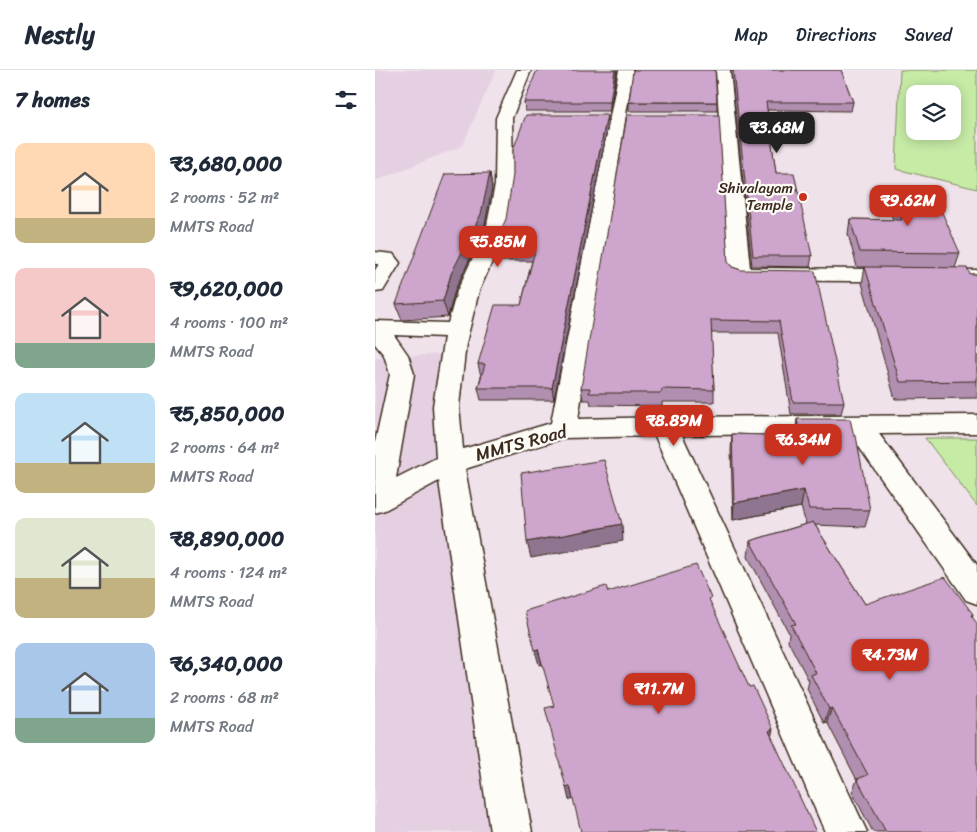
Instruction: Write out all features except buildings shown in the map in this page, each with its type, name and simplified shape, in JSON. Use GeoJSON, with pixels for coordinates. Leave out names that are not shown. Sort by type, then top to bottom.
{"type":"FeatureCollection","features":[{"type":"Feature","properties":{"kind":"street"},"geometry":{"type":"LineString","coordinates":[[511,832],[450,462],[446,406],[457,330],[468,291],[496,230],[514,118],[525,70]]}},
{"type":"Feature","properties":{"kind":"street"},"geometry":{"type":"LineString","coordinates":[[563,429],[626,70]]}},
{"type":"Feature","properties":{"kind":"street"},"geometry":{"type":"LineString","coordinates":[[723,70],[740,274],[977,276]]}},
{"type":"Feature","properties":{"kind":"street"},"geometry":{"type":"LineString","coordinates":[[708,118],[727,118]]}},
{"type":"Feature","properties":{"kind":"street"},"geometry":{"type":"LineString","coordinates":[[375,258],[386,258],[390,263],[375,286]]}},
{"type":"Feature","properties":{"kind":"street"},"geometry":{"type":"LineString","coordinates":[[375,328],[421,331],[457,330]]}},
{"type":"Feature","properties":{"kind":"street"},"geometry":{"type":"LineString","coordinates":[[375,334],[390,343],[399,357],[402,374],[376,501]]}},
{"type":"Feature","properties":{"kind":"street"},"geometry":{"type":"LineString","coordinates":[[857,424],[977,590]]}},
{"type":"Feature","properties":{"kind":"street","name":"MMTS Road"},"geometry":{"type":"LineString","coordinates":[[376,501],[450,462],[563,429],[664,426],[977,424]]}},
{"type":"Feature","properties":{"kind":"street"},"geometry":{"type":"LineString","coordinates":[[664,426],[845,832]]}},
{"type":"Feature","properties":{"kind":"shaded area"},"geometry":{"type":"Polygon","coordinates":[[[375,70],[496,70],[462,146],[375,181],[375,70]]]}},
{"type":"Feature","properties":{"kind":"shaded area"},"geometry":{"type":"Polygon","coordinates":[[[447,354],[511,832],[375,832],[375,358],[447,354]]]}},
{"type":"Feature","properties":{"kind":"green space"},"geometry":{"type":"Polygon","coordinates":[[[900,70],[977,70],[977,189],[896,169],[900,70]]]}},
{"type":"Feature","properties":{"kind":"green space"},"geometry":{"type":"Polygon","coordinates":[[[925,438],[977,438],[977,506],[925,438]]]}},
{"type":"Feature","properties":{"kind":"place","name":"Shivalayam Temple"},"geometry":{"type":"Point","coordinates":[803,197]}}]}
